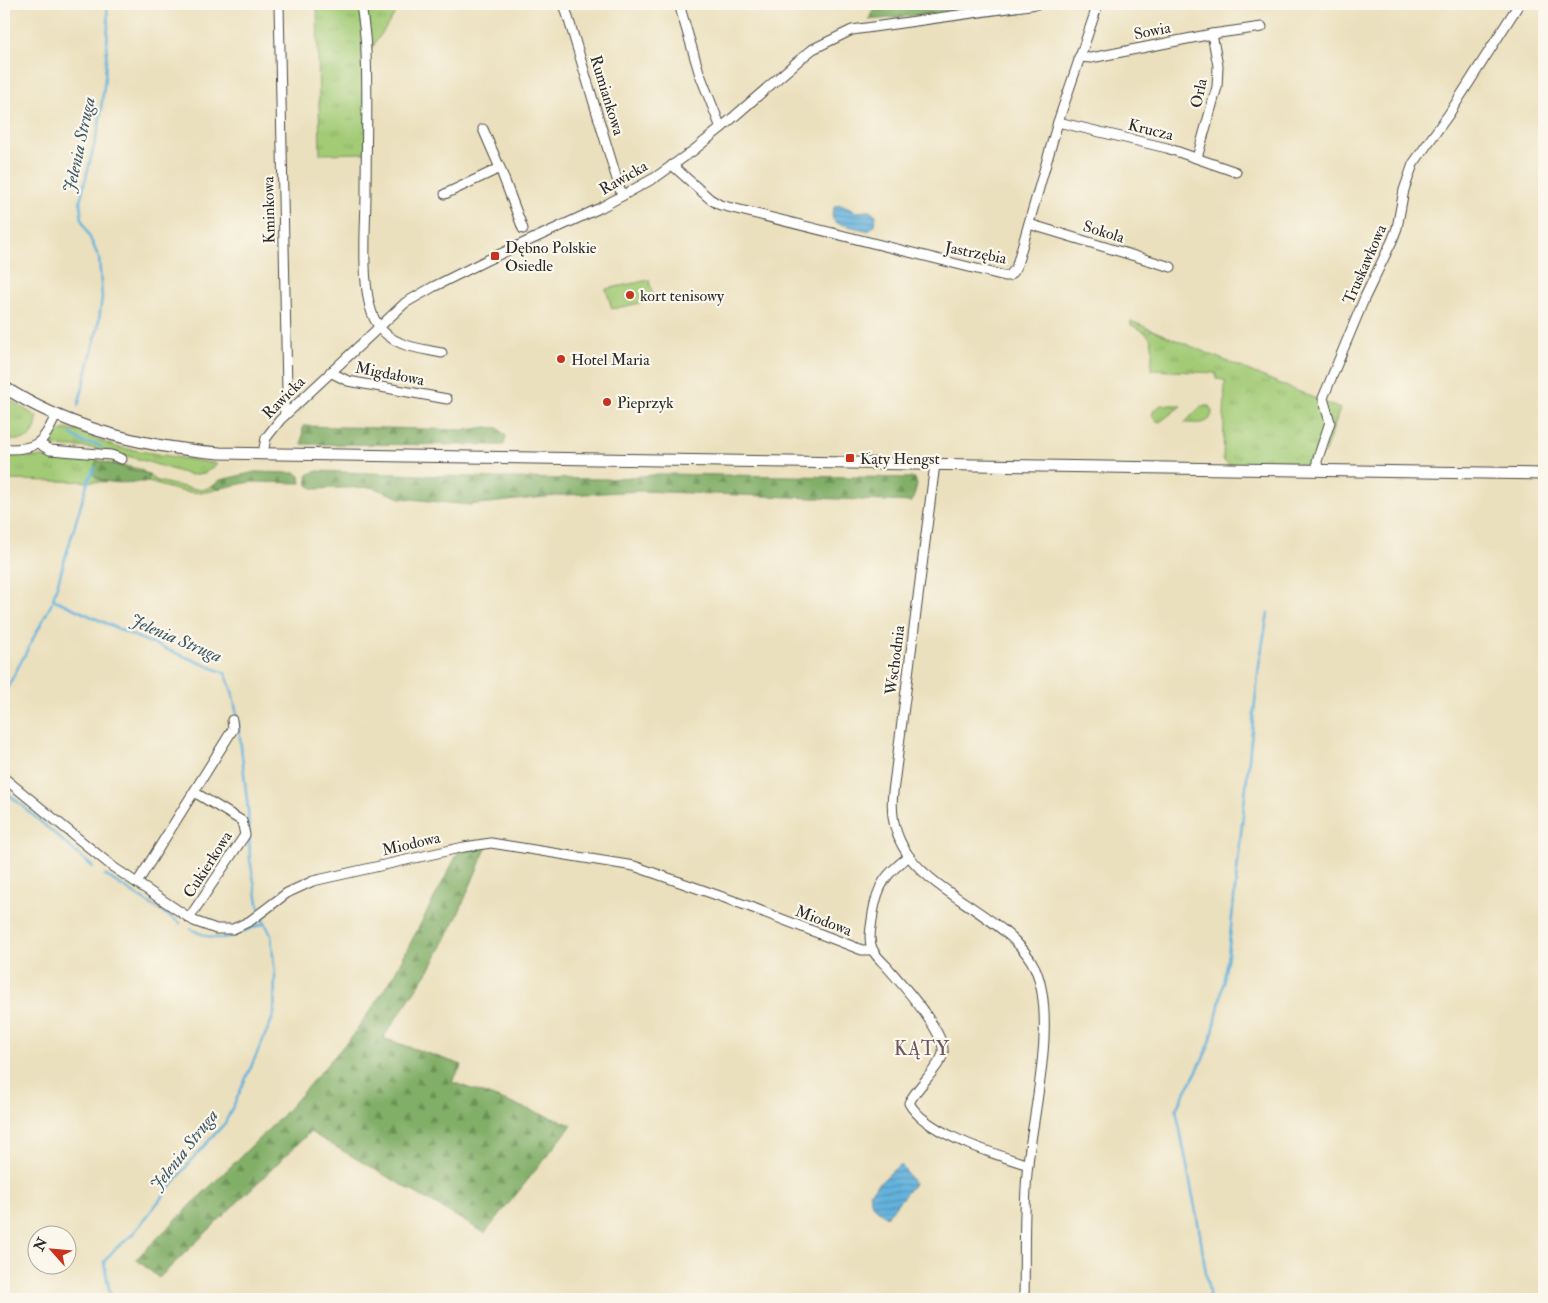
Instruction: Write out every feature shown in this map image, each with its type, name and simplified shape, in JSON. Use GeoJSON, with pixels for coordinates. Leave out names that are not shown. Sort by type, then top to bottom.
{"type":"FeatureCollection","features":[{"type":"Feature","properties":{"kind":"main road"},"geometry":{"type":"LineString","coordinates":[[4,386],[56,416],[107,434],[163,447],[220,453],[1544,474]]}},
{"type":"Feature","properties":{"kind":"street","name":"Kminkowa"},"geometry":{"type":"LineString","coordinates":[[279,4],[287,380],[284,404],[285,415]]}},
{"type":"Feature","properties":{"kind":"street"},"geometry":{"type":"LineString","coordinates":[[361,4],[366,52],[366,259],[368,298],[372,315],[379,326],[398,344],[442,354]]}},
{"type":"Feature","properties":{"kind":"street","name":"Rumiankowa"},"geometry":{"type":"LineString","coordinates":[[564,4],[622,196]]}},
{"type":"Feature","properties":{"kind":"street"},"geometry":{"type":"LineString","coordinates":[[679,4],[699,72],[720,128]]}},
{"type":"Feature","properties":{"kind":"street","name":"Rawicka"},"geometry":{"type":"LineString","coordinates":[[263,453],[266,438],[285,415],[405,303],[424,291],[622,196],[672,165],[720,128],[806,54],[852,30],[1005,6],[1037,4]]}},
{"type":"Feature","properties":{"kind":"street","name":"Jastrzębia"},"geometry":{"type":"LineString","coordinates":[[672,165],[710,199],[720,205],[1009,276],[1016,268],[1058,122],[1098,4]]}},
{"type":"Feature","properties":{"kind":"street","name":"Truskawkowa"},"geometry":{"type":"LineString","coordinates":[[1318,470],[1317,461],[1330,422],[1323,398],[1365,297],[1397,228],[1404,190],[1413,164],[1449,114],[1519,4]]}},
{"type":"Feature","properties":{"kind":"street","name":"Sowia"},"geometry":{"type":"LineString","coordinates":[[1079,57],[1091,58],[1212,34],[1262,27]]}},
{"type":"Feature","properties":{"kind":"street","name":"Orla"},"geometry":{"type":"LineString","coordinates":[[1197,158],[1217,87],[1218,66],[1212,34]]}},
{"type":"Feature","properties":{"kind":"street","name":"Krucza"},"geometry":{"type":"LineString","coordinates":[[1058,122],[1167,148],[1236,172]]}},
{"type":"Feature","properties":{"kind":"street"},"geometry":{"type":"LineString","coordinates":[[483,129],[523,229]]}},
{"type":"Feature","properties":{"kind":"street"},"geometry":{"type":"LineString","coordinates":[[445,194],[500,168]]}},
{"type":"Feature","properties":{"kind":"street","name":"Sokola"},"geometry":{"type":"LineString","coordinates":[[1029,224],[1171,267]]}},
{"type":"Feature","properties":{"kind":"street","name":"Migdałowa"},"geometry":{"type":"LineString","coordinates":[[330,372],[348,381],[447,399]]}},
{"type":"Feature","properties":{"kind":"street"},"geometry":{"type":"LineString","coordinates":[[4,449],[23,448],[40,442],[45,438],[56,416]]}},
{"type":"Feature","properties":{"kind":"street"},"geometry":{"type":"LineString","coordinates":[[40,442],[50,450],[111,455],[122,459]]}},
{"type":"Feature","properties":{"kind":"street","name":"Wschodnia"},"geometry":{"type":"LineString","coordinates":[[935,464],[892,798],[893,820],[898,839],[908,857],[921,871],[1017,942],[1034,966],[1039,979],[1043,995],[1044,1014],[1042,1053],[1028,1165],[1024,1299]]}},
{"type":"Feature","properties":{"kind":"street"},"geometry":{"type":"LineString","coordinates":[[137,883],[233,729],[232,720]]}},
{"type":"Feature","properties":{"kind":"street","name":"Miodowa"},"geometry":{"type":"LineString","coordinates":[[4,778],[113,867],[190,918],[216,930],[233,929],[250,921],[287,893],[313,881],[464,847],[491,843],[634,866],[748,906],[862,950],[872,950]]}},
{"type":"Feature","properties":{"kind":"street","name":"Cukierkowa"},"geometry":{"type":"LineString","coordinates":[[190,918],[245,835],[242,821],[194,792]]}},
{"type":"Feature","properties":{"kind":"street"},"geometry":{"type":"LineString","coordinates":[[908,857],[889,872],[879,888],[870,936],[872,950],[911,994],[939,1036],[942,1045],[943,1054],[939,1062],[912,1095],[909,1103],[914,1111],[932,1125],[970,1144],[1028,1165]]}},
{"type":"Feature","properties":{"kind":"green space"},"geometry":{"type":"Polygon","coordinates":[[[317,4],[398,4],[399,8],[369,52],[366,153],[320,154],[317,4]]]}},
{"type":"Feature","properties":{"kind":"green space"},"geometry":{"type":"Polygon","coordinates":[[[875,4],[994,5],[941,13],[869,20],[875,4]]]}},
{"type":"Feature","properties":{"kind":"green space","name":"kort tenisowy"},"geometry":{"type":"Polygon","coordinates":[[[649,280],[654,300],[612,309],[606,289],[649,280]]]}},
{"type":"Feature","properties":{"kind":"green space"},"geometry":{"type":"Polygon","coordinates":[[[1131,321],[1340,409],[1325,452],[1308,465],[1229,465],[1223,458],[1225,380],[1216,379],[1216,373],[1151,370],[1152,342],[1146,333],[1131,325],[1131,321]]]}},
{"type":"Feature","properties":{"kind":"green space"},"geometry":{"type":"Polygon","coordinates":[[[4,396],[37,417],[34,431],[28,438],[4,440],[4,396]]]}},
{"type":"Feature","properties":{"kind":"green space"},"geometry":{"type":"Polygon","coordinates":[[[1161,405],[1181,406],[1160,422],[1156,421],[1152,415],[1154,410],[1161,405]]]}},
{"type":"Feature","properties":{"kind":"green space"},"geometry":{"type":"Polygon","coordinates":[[[1201,406],[1209,406],[1212,411],[1209,419],[1202,423],[1184,423],[1201,406]]]}},
{"type":"Feature","properties":{"kind":"green space"},"geometry":{"type":"Polygon","coordinates":[[[303,426],[466,430],[486,427],[498,428],[506,436],[504,445],[302,444],[303,426]]]}},
{"type":"Feature","properties":{"kind":"green space"},"geometry":{"type":"Polygon","coordinates":[[[65,429],[79,432],[116,447],[217,464],[205,473],[190,475],[135,458],[95,450],[95,448],[50,446],[49,444],[58,432],[65,429]]]}},
{"type":"Feature","properties":{"kind":"green space"},"geometry":{"type":"Polygon","coordinates":[[[4,456],[98,459],[92,473],[98,479],[107,482],[4,480],[4,456]]]}},
{"type":"Feature","properties":{"kind":"green space"},"geometry":{"type":"Polygon","coordinates":[[[97,460],[149,474],[148,482],[118,483],[104,481],[92,473],[97,460]]]}},
{"type":"Feature","properties":{"kind":"green space"},"geometry":{"type":"Polygon","coordinates":[[[112,463],[140,469],[146,473],[118,467],[112,463]]]}},
{"type":"Feature","properties":{"kind":"green space"},"geometry":{"type":"Polygon","coordinates":[[[317,471],[496,478],[609,479],[664,474],[915,478],[917,485],[912,502],[640,491],[565,495],[469,505],[401,498],[371,487],[314,489],[308,485],[307,475],[317,471]]]}},
{"type":"Feature","properties":{"kind":"green space"},"geometry":{"type":"Polygon","coordinates":[[[255,472],[296,473],[300,476],[301,483],[250,482],[217,489],[213,486],[220,480],[255,472]]]}},
{"type":"Feature","properties":{"kind":"green space"},"geometry":{"type":"Polygon","coordinates":[[[149,475],[155,480],[174,485],[202,490],[213,486],[217,489],[200,493],[182,491],[148,482],[149,475]]]}},
{"type":"Feature","properties":{"kind":"green space"},"geometry":{"type":"Polygon","coordinates":[[[487,846],[457,917],[431,967],[383,1038],[462,1065],[452,1082],[572,1125],[485,1233],[310,1132],[159,1278],[136,1259],[280,1118],[354,1034],[391,980],[459,851],[487,846]]]}},
{"type":"Feature","properties":{"kind":"water"},"geometry":{"type":"Polygon","coordinates":[[[841,205],[856,212],[869,211],[876,215],[875,225],[869,231],[836,223],[832,217],[832,212],[835,206],[841,205]]]}},
{"type":"Feature","properties":{"kind":"water"},"geometry":{"type":"Polygon","coordinates":[[[899,1165],[902,1166],[914,1184],[886,1217],[872,1204],[869,1193],[899,1165]]]}},
{"type":"Feature","properties":{"kind":"waterway","name":"Jelenia Struga"},"geometry":{"type":"LineString","coordinates":[[78,406],[98,327],[102,297],[99,258],[82,220],[80,201],[99,126],[105,78],[108,26],[107,4]]}},
{"type":"Feature","properties":{"kind":"waterway","name":"Jelenia Struga"},"geometry":{"type":"LineString","coordinates":[[71,434],[84,443],[96,444],[101,447]]}},
{"type":"Feature","properties":{"kind":"waterway","name":"Jelenia Struga"},"geometry":{"type":"LineString","coordinates":[[95,467],[88,481],[53,599],[134,636],[225,673],[232,691],[238,720],[248,809],[250,860],[259,908]]}},
{"type":"Feature","properties":{"kind":"waterway"},"geometry":{"type":"LineString","coordinates":[[4,694],[52,603]]}},
{"type":"Feature","properties":{"kind":"waterway"},"geometry":{"type":"LineString","coordinates":[[1210,1299],[1199,1228],[1176,1109],[1208,1048],[1221,997],[1228,955],[1259,665],[1268,613]]}},
{"type":"Feature","properties":{"kind":"waterway"},"geometry":{"type":"LineString","coordinates":[[4,790],[93,867]]}},
{"type":"Feature","properties":{"kind":"waterway"},"geometry":{"type":"LineString","coordinates":[[105,875],[180,923]]}},
{"type":"Feature","properties":{"kind":"waterway","name":"Jelenia Struga"},"geometry":{"type":"LineString","coordinates":[[111,1299],[104,1262],[114,1250],[132,1235],[194,1157],[225,1123],[274,1015],[275,975],[271,935],[262,917]]}},
{"type":"Feature","properties":{"kind":"waterway"},"geometry":{"type":"LineString","coordinates":[[191,929],[203,935],[222,938],[230,937],[266,923]]}},
{"type":"Feature","properties":{"kind":"place","name":"Dębno Polskie Osiedle"},"geometry":{"type":"Point","coordinates":[495,256]}},
{"type":"Feature","properties":{"kind":"place","name":"kort tenisowy"},"geometry":{"type":"Point","coordinates":[630,295]}},
{"type":"Feature","properties":{"kind":"place","name":"Hotel Maria"},"geometry":{"type":"Point","coordinates":[561,359]}},
{"type":"Feature","properties":{"kind":"place","name":"Pieprzyk"},"geometry":{"type":"Point","coordinates":[607,402]}},
{"type":"Feature","properties":{"kind":"place","name":"Kąty Hengst"},"geometry":{"type":"Point","coordinates":[850,458]}},
{"type":"Feature","properties":{"kind":"district","name":"KĄTY"},"geometry":{"type":"Point","coordinates":[922,1048]}}]}
